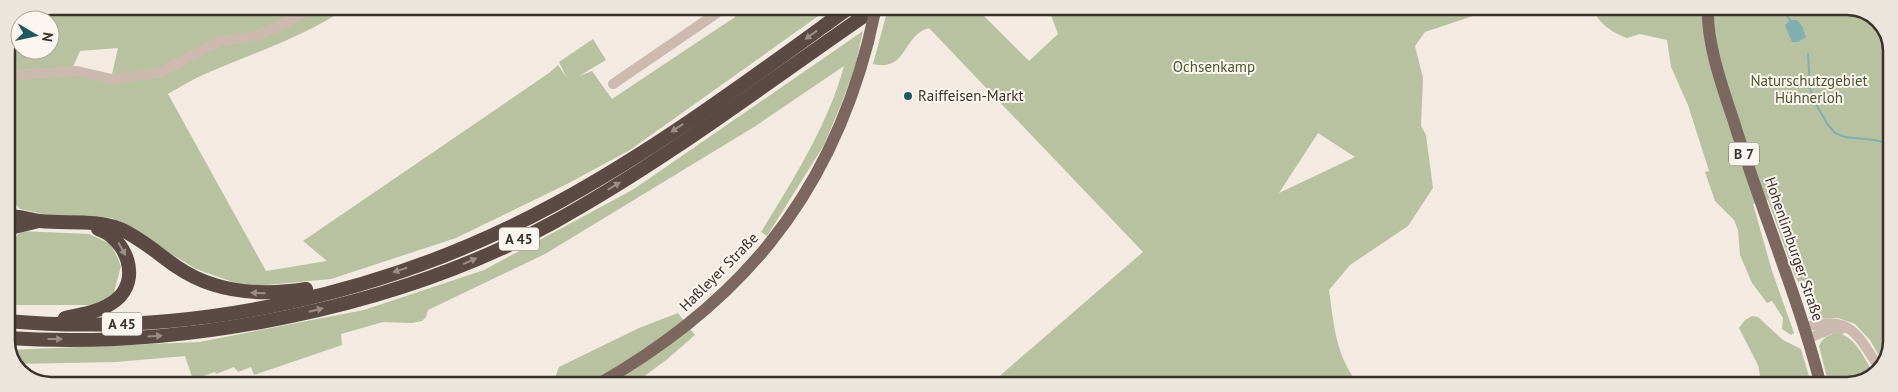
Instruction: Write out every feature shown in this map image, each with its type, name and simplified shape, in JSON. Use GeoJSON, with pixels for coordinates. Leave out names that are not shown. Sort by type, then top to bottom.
{"type":"FeatureCollection","features":[{"type":"Feature","properties":{"kind":"highway","name":"A 45"},"geometry":{"type":"LineString","coordinates":[[15,322],[106,324],[204,316],[287,302],[341,289],[455,251],[557,203],[636,156],[757,74],[839,15]]}},
{"type":"Feature","properties":{"kind":"highway","name":"A 45"},"geometry":{"type":"LineString","coordinates":[[15,338],[107,339],[160,336],[233,326],[288,317],[350,302],[462,265],[553,222],[645,168],[865,15]]}},
{"type":"Feature","properties":{"kind":"highway"},"geometry":{"type":"LineString","coordinates":[[15,221],[96,223],[119,228],[144,242],[190,275],[217,286],[265,293],[282,293],[321,287],[341,289]]}},
{"type":"Feature","properties":{"kind":"highway"},"geometry":{"type":"LineString","coordinates":[[38,323],[101,310],[117,299],[125,289],[129,267],[123,248],[111,235],[83,223]]}},
{"type":"Feature","properties":{"kind":"main road","name":"Haßleyer Straße"},"geometry":{"type":"LineString","coordinates":[[611,377],[633,365],[683,329],[738,280],[773,241],[809,188],[834,140],[852,98],[875,15]]}},
{"type":"Feature","properties":{"kind":"main road","name":"Hohenlimburger Straße"},"geometry":{"type":"LineString","coordinates":[[1709,15],[1713,53],[1725,95],[1805,334],[1817,377]]}},
{"type":"Feature","properties":{"kind":"street"},"geometry":{"type":"LineString","coordinates":[[15,75],[78,71],[112,78],[158,73],[222,41],[256,36],[300,15]]}},
{"type":"Feature","properties":{"kind":"street"},"geometry":{"type":"LineString","coordinates":[[613,84],[716,15]]}},
{"type":"Feature","properties":{"kind":"street"},"geometry":{"type":"LineString","coordinates":[[1805,334],[1831,329],[1848,329],[1861,339],[1876,362]]}},
{"type":"Feature","properties":{"kind":"green space"},"geometry":{"type":"Polygon","coordinates":[[[60,15],[292,15],[276,23],[155,71],[112,74],[118,48],[80,51],[73,67],[15,70],[15,60],[60,60],[60,15]]]}},
{"type":"Feature","properties":{"kind":"green space"},"geometry":{"type":"Polygon","coordinates":[[[295,15],[336,15],[298,35],[200,76],[168,94],[266,271],[327,261],[303,241],[558,65],[567,78],[559,62],[593,39],[606,60],[579,76],[592,71],[612,99],[735,17],[735,15],[820,15],[630,150],[567,184],[456,238],[331,279],[247,287],[196,269],[112,218],[47,215],[20,209],[15,204],[15,79],[53,75],[145,77],[295,15]]]}},
{"type":"Feature","properties":{"kind":"green space","name":"Ochsenkamp"},"geometry":{"type":"Polygon","coordinates":[[[886,15],[983,15],[1029,61],[1058,34],[1051,15],[1475,15],[1425,32],[1415,46],[1423,78],[1421,126],[1426,135],[1433,188],[1408,226],[1350,265],[1329,290],[1337,341],[1353,377],[998,377],[1143,252],[929,28],[920,32],[893,63],[884,65],[873,64],[886,15]],[[1318,133],[1279,193],[1355,157],[1318,133]]]}},
{"type":"Feature","properties":{"kind":"green space","name":"Naturschutzgebiet Hühnerloh"},"geometry":{"type":"Polygon","coordinates":[[[1596,15],[1847,15],[1861,18],[1874,27],[1880,37],[1883,49],[1883,341],[1879,356],[1870,340],[1855,324],[1838,318],[1819,318],[1812,313],[1795,276],[1768,200],[1753,204],[1772,271],[1794,333],[1791,335],[1782,329],[1783,318],[1772,301],[1767,303],[1752,283],[1740,255],[1738,230],[1734,220],[1715,201],[1705,172],[1709,171],[1688,105],[1671,67],[1667,40],[1640,34],[1627,38],[1610,30],[1596,15]]]}},
{"type":"Feature","properties":{"kind":"green space"},"geometry":{"type":"Polygon","coordinates":[[[863,31],[855,67],[824,145],[767,236],[761,232],[819,131],[829,110],[844,66],[754,127],[545,254],[428,310],[426,317],[422,321],[412,323],[383,322],[341,334],[342,345],[254,375],[251,367],[238,372],[234,367],[216,374],[215,372],[192,377],[185,356],[116,362],[23,364],[16,350],[199,342],[364,310],[484,270],[634,189],[863,31]]]}},
{"type":"Feature","properties":{"kind":"green space"},"geometry":{"type":"Polygon","coordinates":[[[20,231],[89,234],[111,244],[121,266],[113,296],[98,305],[15,305],[15,238],[20,231]]]}},
{"type":"Feature","properties":{"kind":"green space"},"geometry":{"type":"Polygon","coordinates":[[[678,313],[695,335],[643,377],[555,377],[559,367],[639,328],[678,313]]]}},
{"type":"Feature","properties":{"kind":"green space"},"geometry":{"type":"Polygon","coordinates":[[[1752,316],[1758,317],[1783,340],[1801,349],[1809,377],[1760,377],[1758,365],[1739,328],[1745,320],[1752,316]]]}},
{"type":"Feature","properties":{"kind":"green space"},"geometry":{"type":"Polygon","coordinates":[[[1839,333],[1852,340],[1871,368],[1852,377],[1827,377],[1819,346],[1822,340],[1832,334],[1839,333]]]}},
{"type":"Feature","properties":{"kind":"water"},"geometry":{"type":"Polygon","coordinates":[[[1790,20],[1797,20],[1802,26],[1806,37],[1798,42],[1792,42],[1785,25],[1790,20]]]}},
{"type":"Feature","properties":{"kind":"waterway"},"geometry":{"type":"LineString","coordinates":[[1786,15],[1790,20]]}},
{"type":"Feature","properties":{"kind":"waterway"},"geometry":{"type":"LineString","coordinates":[[1808,54],[1810,88],[1814,101],[1828,125],[1835,133],[1845,137],[1883,142]]}},
{"type":"Feature","properties":{"kind":"place","name":"Raiffeisen-Markt"},"geometry":{"type":"Point","coordinates":[908,96]}}]}
